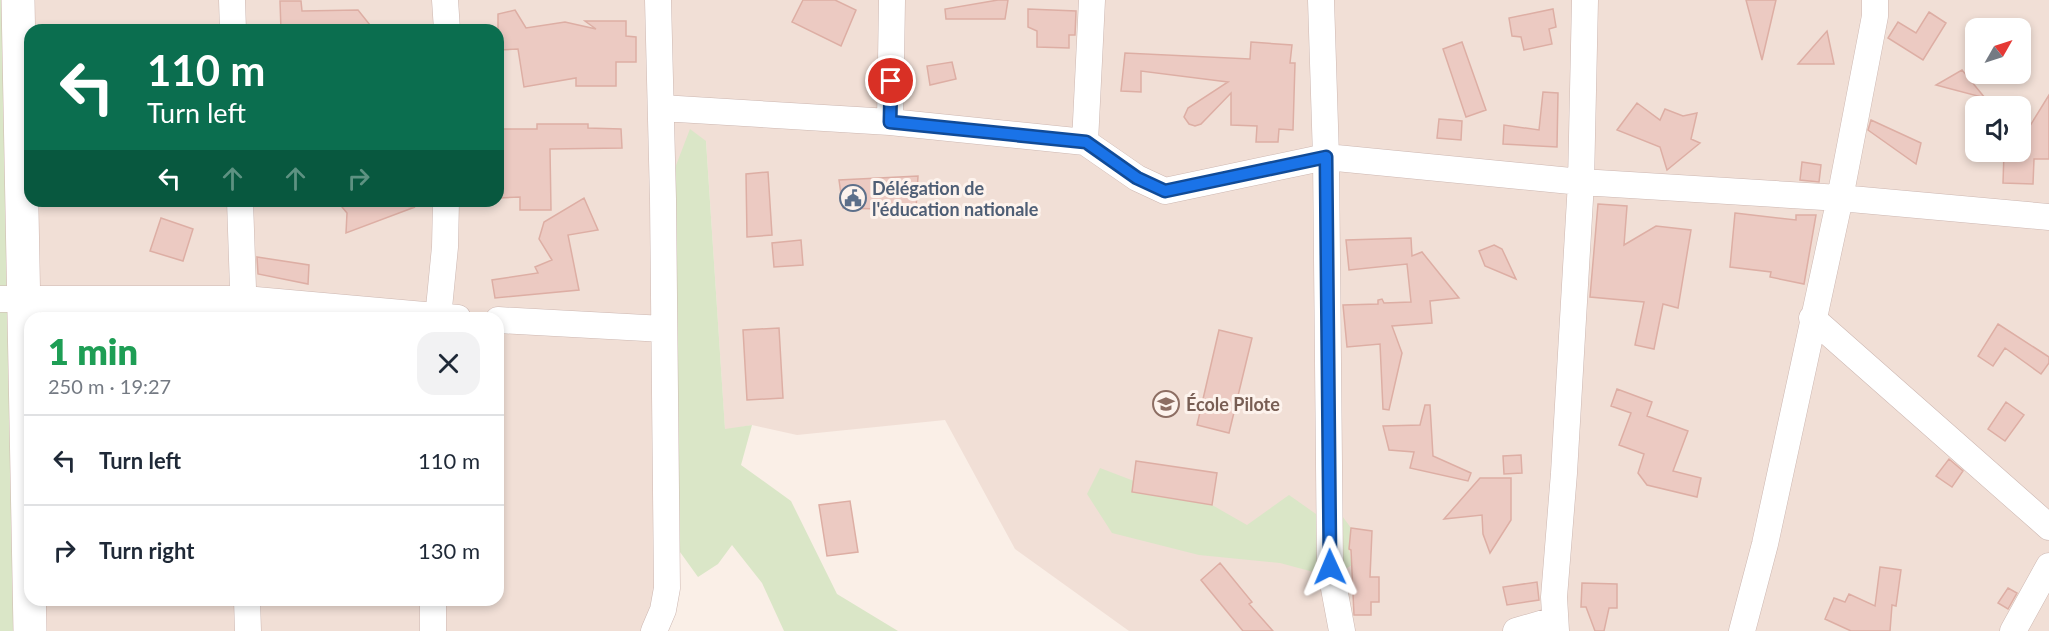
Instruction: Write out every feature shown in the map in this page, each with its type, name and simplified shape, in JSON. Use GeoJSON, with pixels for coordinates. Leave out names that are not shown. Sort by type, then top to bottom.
{"type":"FeatureCollection","features":[{"type":"Feature","properties":{"kind":"street"},"geometry":{"type":"LineString","coordinates":[[18,0],[12,298],[24,520]]}},
{"type":"Feature","properties":{"kind":"street"},"geometry":{"type":"LineString","coordinates":[[232,0],[233,24]]}},
{"type":"Feature","properties":{"kind":"street"},"geometry":{"type":"LineString","coordinates":[[445,0],[447,24]]}},
{"type":"Feature","properties":{"kind":"street"},"geometry":{"type":"LineString","coordinates":[[654,631],[663,610],[667,588],[658,0]]}},
{"type":"Feature","properties":{"kind":"street"},"geometry":{"type":"LineString","coordinates":[[890,122],[892,0]]}},
{"type":"Feature","properties":{"kind":"street"},"geometry":{"type":"LineString","coordinates":[[1086,142],[1092,0]]}},
{"type":"Feature","properties":{"kind":"street"},"geometry":{"type":"LineString","coordinates":[[1321,0],[1326,157],[1330,567],[1342,631]]}},
{"type":"Feature","properties":{"kind":"street"},"geometry":{"type":"LineString","coordinates":[[1516,631],[1555,626],[1581,182],[1585,0]]}},
{"type":"Feature","properties":{"kind":"street"},"geometry":{"type":"LineString","coordinates":[[1742,631],[1765,544],[1812,318],[1840,198],[1875,16],[1875,0]]}},
{"type":"Feature","properties":{"kind":"street"},"geometry":{"type":"LineString","coordinates":[[661,108],[890,122],[1086,142],[1137,178],[1165,191],[1326,157],[1581,182],[1840,198],[2049,217]]}},
{"type":"Feature","properties":{"kind":"street"},"geometry":{"type":"LineString","coordinates":[[240,207],[244,309]]}},
{"type":"Feature","properties":{"kind":"street"},"geometry":{"type":"LineString","coordinates":[[445,312],[446,207]]}},
{"type":"Feature","properties":{"kind":"street"},"geometry":{"type":"LineString","coordinates":[[12,298],[311,312]]}},
{"type":"Feature","properties":{"kind":"street"},"geometry":{"type":"LineString","coordinates":[[1812,318],[2049,527]]}},
{"type":"Feature","properties":{"kind":"street"},"geometry":{"type":"LineString","coordinates":[[504,320],[664,329]]}},
{"type":"Feature","properties":{"kind":"street"},"geometry":{"type":"LineString","coordinates":[[2013,631],[2049,566]]}},
{"type":"Feature","properties":{"kind":"street"},"geometry":{"type":"LineString","coordinates":[[29,606],[30,631]]}},
{"type":"Feature","properties":{"kind":"street"},"geometry":{"type":"LineString","coordinates":[[248,606],[248,631]]}},
{"type":"Feature","properties":{"kind":"street"},"geometry":{"type":"LineString","coordinates":[[433,606],[433,631]]}},
{"type":"Feature","properties":{"kind":"shaded area"},"geometry":{"type":"Polygon","coordinates":[[[0,0],[2049,0],[2049,631],[1129,631],[1015,549],[945,420],[797,435],[752,425],[725,430],[706,141],[663,199],[678,441],[664,582],[650,631],[0,631],[0,0]]]}},
{"type":"Feature","properties":{"kind":"green space"},"geometry":{"type":"Polygon","coordinates":[[[0,0],[18,0],[24,316],[24,606],[30,606],[30,631],[0,631],[0,0]]]}},
{"type":"Feature","properties":{"kind":"green space"},"geometry":{"type":"Polygon","coordinates":[[[690,129],[706,141],[725,429],[752,425],[741,465],[791,501],[837,594],[898,631],[784,631],[762,583],[732,545],[718,564],[698,577],[680,552],[678,441],[663,199],[690,129]]]}},
{"type":"Feature","properties":{"kind":"green space"},"geometry":{"type":"Polygon","coordinates":[[[1100,468],[1134,481],[1132,492],[1212,505],[1247,525],[1289,495],[1316,514],[1340,513],[1351,528],[1349,549],[1352,565],[1332,577],[1280,563],[1199,555],[1112,533],[1087,494],[1100,468]]]}},
{"type":"Feature","properties":{"kind":"building"},"geometry":{"type":"Polygon","coordinates":[[[803,0],[835,0],[856,10],[841,46],[792,22],[803,0]]]}},
{"type":"Feature","properties":{"kind":"building"},"geometry":{"type":"Polygon","coordinates":[[[1008,0],[1005,19],[946,19],[945,9],[1008,0]]]}},
{"type":"Feature","properties":{"kind":"building"},"geometry":{"type":"Polygon","coordinates":[[[1746,0],[1776,0],[1762,60],[1746,0]]]}},
{"type":"Feature","properties":{"kind":"building"},"geometry":{"type":"Polygon","coordinates":[[[280,1],[301,1],[302,11],[358,10],[369,24],[281,24],[280,1]]]}},
{"type":"Feature","properties":{"kind":"building"},"geometry":{"type":"Polygon","coordinates":[[[1028,9],[1076,11],[1075,35],[1069,35],[1069,48],[1037,47],[1037,31],[1028,27],[1028,9]]]}},
{"type":"Feature","properties":{"kind":"building"},"geometry":{"type":"Polygon","coordinates":[[[1553,9],[1556,27],[1549,29],[1552,44],[1524,50],[1521,37],[1512,36],[1509,18],[1553,9]]]}},
{"type":"Feature","properties":{"kind":"building"},"geometry":{"type":"Polygon","coordinates":[[[515,10],[526,28],[565,22],[596,29],[585,21],[626,21],[626,36],[636,37],[636,62],[616,62],[616,86],[576,86],[576,78],[524,87],[518,49],[504,50],[504,24],[498,24],[498,14],[515,10]]]}},
{"type":"Feature","properties":{"kind":"building"},"geometry":{"type":"Polygon","coordinates":[[[1929,12],[1946,23],[1923,60],[1888,38],[1898,22],[1916,33],[1929,12]]]}},
{"type":"Feature","properties":{"kind":"building"},"geometry":{"type":"Polygon","coordinates":[[[1827,31],[1834,64],[1798,64],[1827,31]]]}},
{"type":"Feature","properties":{"kind":"building"},"geometry":{"type":"Polygon","coordinates":[[[1251,42],[1292,45],[1290,63],[1295,63],[1293,130],[1279,129],[1278,142],[1256,142],[1257,126],[1231,125],[1231,93],[1201,124],[1195,126],[1189,124],[1184,117],[1188,108],[1228,82],[1141,71],[1141,92],[1121,91],[1125,53],[1250,59],[1251,42]]]}},
{"type":"Feature","properties":{"kind":"building"},"geometry":{"type":"Polygon","coordinates":[[[1462,42],[1486,110],[1466,117],[1443,49],[1462,42]]]}},
{"type":"Feature","properties":{"kind":"building"},"geometry":{"type":"Polygon","coordinates":[[[952,62],[956,79],[930,85],[927,66],[952,62]]]}},
{"type":"Feature","properties":{"kind":"building"},"geometry":{"type":"Polygon","coordinates":[[[1962,70],[1965,74],[1965,84],[1974,84],[1983,96],[1977,96],[1936,85],[1962,70]]]}},
{"type":"Feature","properties":{"kind":"building"},"geometry":{"type":"Polygon","coordinates":[[[1543,92],[1558,93],[1557,147],[1503,144],[1504,125],[1539,130],[1543,92]]]}},
{"type":"Feature","properties":{"kind":"building"},"geometry":{"type":"Polygon","coordinates":[[[2049,95],[2049,159],[2034,159],[2033,184],[2003,183],[2004,162],[2031,162],[2031,124],[2049,95]]]}},
{"type":"Feature","properties":{"kind":"building"},"geometry":{"type":"Polygon","coordinates":[[[1637,103],[1660,120],[1665,109],[1683,116],[1697,113],[1691,139],[1700,143],[1667,170],[1660,147],[1617,130],[1637,103]]]}},
{"type":"Feature","properties":{"kind":"building"},"geometry":{"type":"Polygon","coordinates":[[[1439,119],[1462,121],[1461,140],[1437,138],[1439,119]]]}},
{"type":"Feature","properties":{"kind":"building"},"geometry":{"type":"Polygon","coordinates":[[[1871,120],[1921,143],[1916,164],[1868,130],[1871,120]]]}},
{"type":"Feature","properties":{"kind":"building"},"geometry":{"type":"Polygon","coordinates":[[[537,124],[588,124],[588,128],[621,129],[622,148],[550,149],[551,210],[520,210],[520,197],[504,198],[504,129],[537,129],[537,124]]]}},
{"type":"Feature","properties":{"kind":"building"},"geometry":{"type":"Polygon","coordinates":[[[1802,162],[1821,165],[1819,182],[1800,180],[1802,162]]]}},
{"type":"Feature","properties":{"kind":"building"},"geometry":{"type":"Polygon","coordinates":[[[768,172],[772,235],[747,237],[746,174],[768,172]]]}},
{"type":"Feature","properties":{"kind":"building"},"geometry":{"type":"Polygon","coordinates":[[[918,176],[916,210],[843,208],[839,180],[918,176]]]}},
{"type":"Feature","properties":{"kind":"building"},"geometry":{"type":"Polygon","coordinates":[[[584,198],[598,230],[568,235],[579,290],[495,298],[492,280],[538,273],[535,267],[552,260],[539,239],[544,222],[584,198]]]}},
{"type":"Feature","properties":{"kind":"building"},"geometry":{"type":"Polygon","coordinates":[[[1598,204],[1627,206],[1624,245],[1656,226],[1691,230],[1678,308],[1663,304],[1654,349],[1635,345],[1644,302],[1590,297],[1598,204]]]}},
{"type":"Feature","properties":{"kind":"building"},"geometry":{"type":"Polygon","coordinates":[[[342,207],[415,207],[346,233],[347,213],[342,207]]]}},
{"type":"Feature","properties":{"kind":"building"},"geometry":{"type":"Polygon","coordinates":[[[1735,213],[1796,220],[1796,215],[1816,215],[1804,284],[1770,277],[1771,272],[1730,267],[1735,213]]]}},
{"type":"Feature","properties":{"kind":"building"},"geometry":{"type":"Polygon","coordinates":[[[161,218],[193,229],[183,261],[150,251],[161,218]]]}},
{"type":"Feature","properties":{"kind":"building"},"geometry":{"type":"Polygon","coordinates":[[[1411,238],[1412,256],[1422,252],[1459,298],[1430,301],[1432,323],[1392,326],[1402,353],[1389,410],[1383,409],[1380,344],[1347,347],[1343,305],[1378,304],[1378,300],[1382,299],[1384,303],[1411,302],[1407,264],[1349,270],[1346,240],[1411,238]]]}},
{"type":"Feature","properties":{"kind":"building"},"geometry":{"type":"Polygon","coordinates":[[[801,240],[803,265],[774,267],[772,243],[801,240]]]}},
{"type":"Feature","properties":{"kind":"building"},"geometry":{"type":"Polygon","coordinates":[[[1494,245],[1502,249],[1516,279],[1485,266],[1479,251],[1494,245]]]}},
{"type":"Feature","properties":{"kind":"building"},"geometry":{"type":"Polygon","coordinates":[[[257,257],[309,265],[308,284],[258,274],[257,257]]]}},
{"type":"Feature","properties":{"kind":"building"},"geometry":{"type":"Polygon","coordinates":[[[1998,324],[2049,357],[2049,363],[2041,374],[2005,348],[1993,366],[1978,356],[1998,324]]]}},
{"type":"Feature","properties":{"kind":"building"},"geometry":{"type":"Polygon","coordinates":[[[779,328],[783,398],[747,400],[743,330],[779,328]]]}},
{"type":"Feature","properties":{"kind":"building"},"geometry":{"type":"Polygon","coordinates":[[[1219,330],[1252,338],[1229,433],[1197,425],[1219,330]]]}},
{"type":"Feature","properties":{"kind":"building"},"geometry":{"type":"Polygon","coordinates":[[[1617,389],[1652,402],[1647,416],[1688,431],[1673,471],[1701,478],[1697,497],[1647,485],[1638,473],[1644,454],[1619,445],[1631,413],[1611,406],[1617,389]]]}},
{"type":"Feature","properties":{"kind":"building"},"geometry":{"type":"Polygon","coordinates":[[[2006,402],[2024,415],[2005,441],[1988,429],[2006,402]]]}},
{"type":"Feature","properties":{"kind":"building"},"geometry":{"type":"Polygon","coordinates":[[[1425,405],[1430,405],[1433,456],[1471,473],[1468,481],[1410,468],[1414,452],[1389,450],[1383,426],[1420,425],[1425,405]]]}},
{"type":"Feature","properties":{"kind":"building"},"geometry":{"type":"Polygon","coordinates":[[[1521,455],[1522,473],[1504,474],[1503,456],[1521,455]]]}},
{"type":"Feature","properties":{"kind":"building"},"geometry":{"type":"Polygon","coordinates":[[[1949,459],[1963,471],[1952,487],[1936,476],[1949,459]]]}},
{"type":"Feature","properties":{"kind":"building"},"geometry":{"type":"Polygon","coordinates":[[[1136,461],[1217,473],[1212,505],[1132,492],[1136,461]]]}},
{"type":"Feature","properties":{"kind":"building"},"geometry":{"type":"Polygon","coordinates":[[[1480,478],[1511,478],[1511,520],[1490,553],[1483,534],[1482,515],[1444,519],[1480,478]]]}},
{"type":"Feature","properties":{"kind":"building"},"geometry":{"type":"Polygon","coordinates":[[[850,501],[858,552],[827,556],[819,505],[850,501]]]}},
{"type":"Feature","properties":{"kind":"building"},"geometry":{"type":"Polygon","coordinates":[[[1351,528],[1372,531],[1370,577],[1379,577],[1379,602],[1371,602],[1371,615],[1354,615],[1351,550],[1349,549],[1351,528]]]}},
{"type":"Feature","properties":{"kind":"building"},"geometry":{"type":"Polygon","coordinates":[[[1220,563],[1252,602],[1249,604],[1273,631],[1243,631],[1201,580],[1220,563]]]}},
{"type":"Feature","properties":{"kind":"building"},"geometry":{"type":"Polygon","coordinates":[[[1880,567],[1901,570],[1896,606],[1892,605],[1890,631],[1851,631],[1825,619],[1834,598],[1845,602],[1849,594],[1875,606],[1880,567]]]}},
{"type":"Feature","properties":{"kind":"building"},"geometry":{"type":"Polygon","coordinates":[[[1537,582],[1539,600],[1507,605],[1503,587],[1537,582]]]}},
{"type":"Feature","properties":{"kind":"building"},"geometry":{"type":"Polygon","coordinates":[[[1582,583],[1617,584],[1617,608],[1609,608],[1604,631],[1595,631],[1586,607],[1581,607],[1582,583]]]}},
{"type":"Feature","properties":{"kind":"building"},"geometry":{"type":"Polygon","coordinates":[[[2008,588],[2017,593],[2008,609],[1998,603],[2008,588]]]}},
{"type":"Feature","properties":{"kind":"place","name":"Délégation de l'éducation nationale"},"geometry":{"type":"Point","coordinates":[853,198]}},
{"type":"Feature","properties":{"kind":"place","name":"École Pilote"},"geometry":{"type":"Point","coordinates":[1166,404]}},
{"type":"Feature","properties":{"kind":"route"},"geometry":{"type":"LineString","coordinates":[[891,81],[890,122],[1086,142],[1111,162],[1165,191],[1326,157],[1330,567]]}}]}
